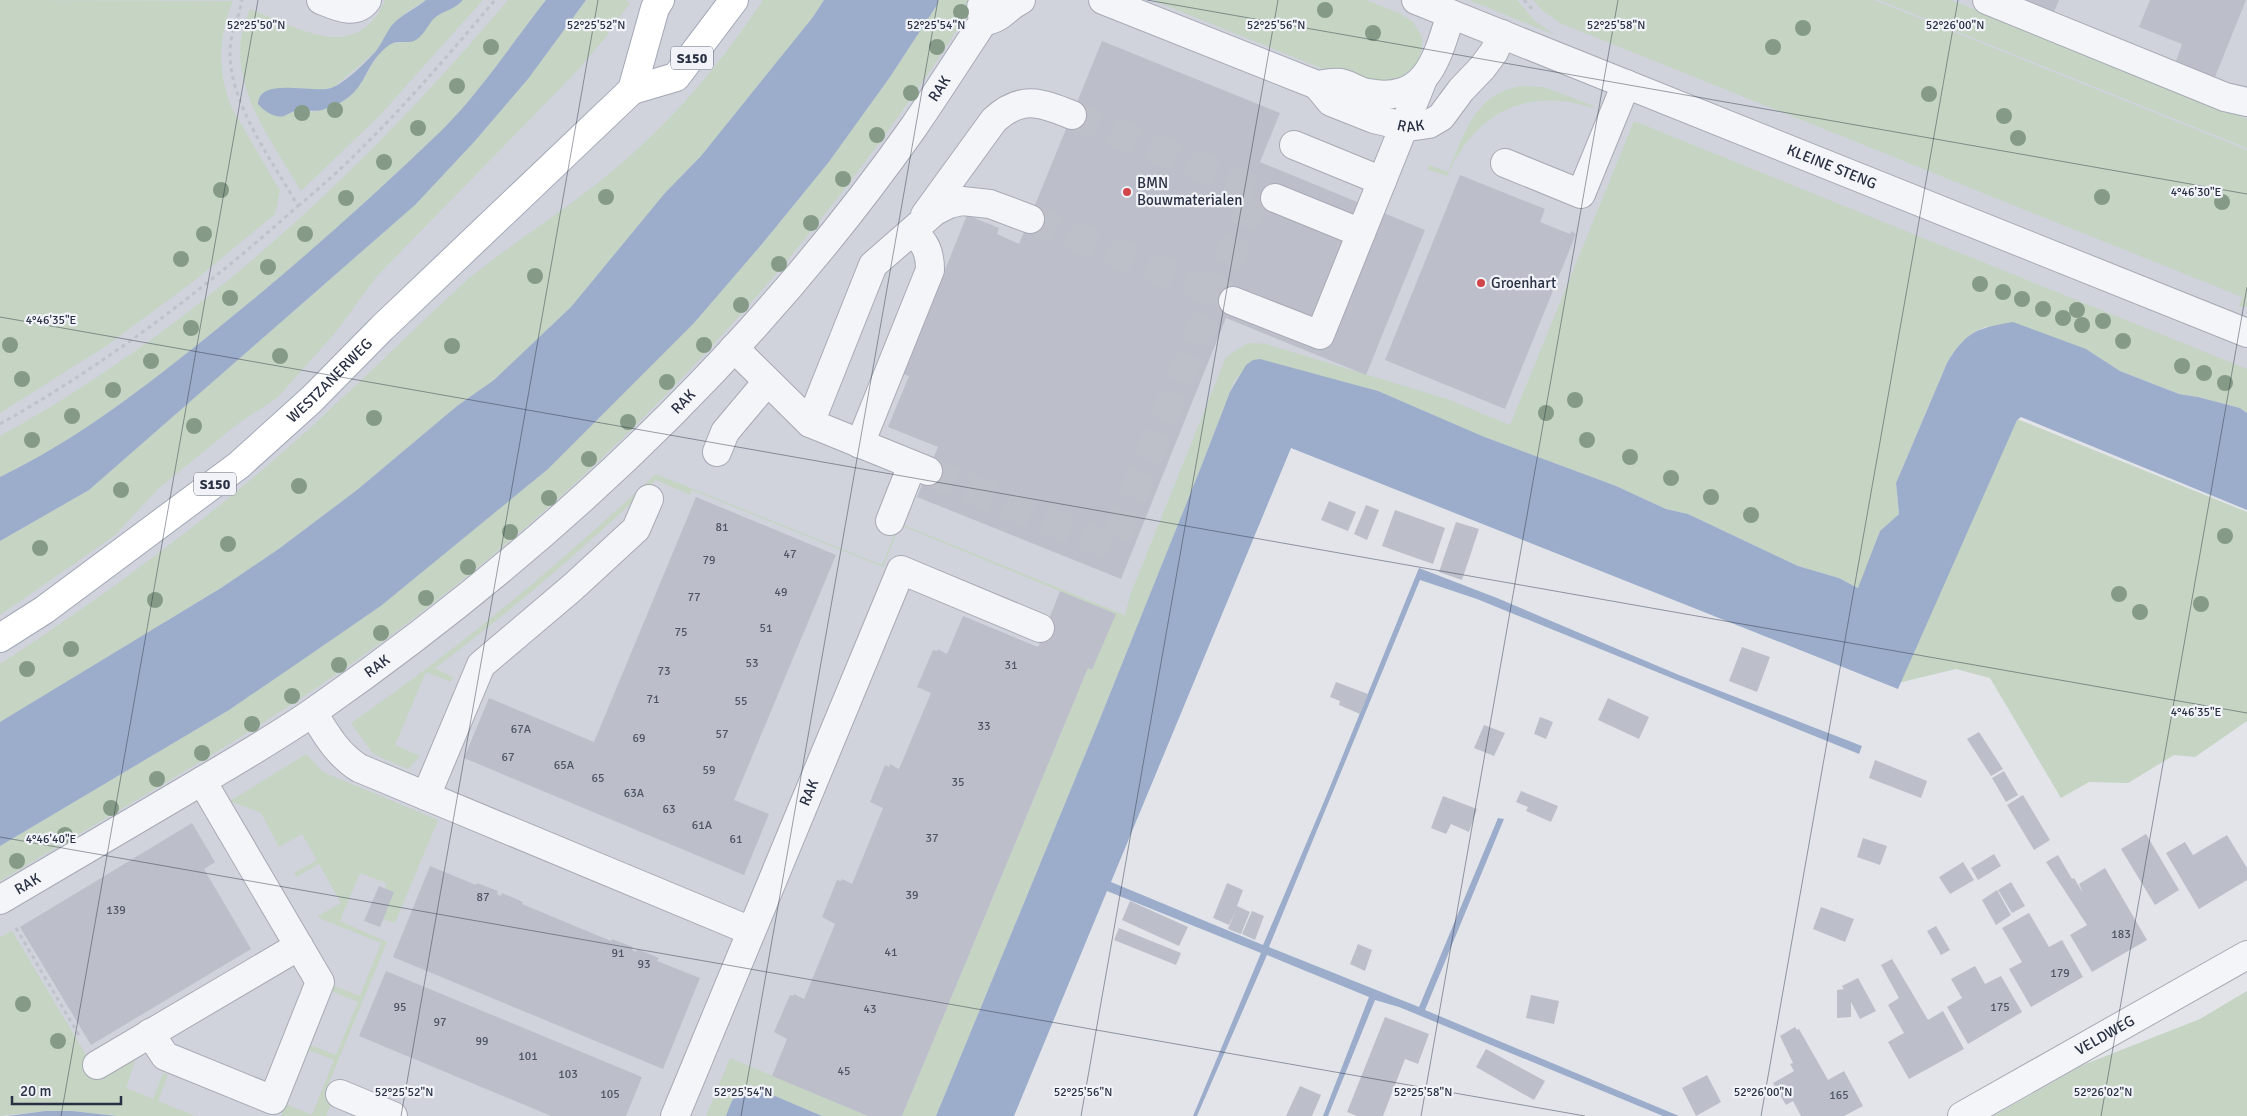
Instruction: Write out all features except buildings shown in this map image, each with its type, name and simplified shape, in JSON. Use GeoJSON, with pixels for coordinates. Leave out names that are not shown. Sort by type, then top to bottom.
{"type":"FeatureCollection","features":[{"type":"Feature","properties":{"kind":"main road"},"geometry":{"type":"LineString","coordinates":[[632,90],[655,8],[660,0]]}},
{"type":"Feature","properties":{"kind":"main road","name":"WESTZANERWEG"},"geometry":{"type":"LineString","coordinates":[[0,638],[44,610],[240,465],[312,400],[382,328],[632,90],[676,78],[734,0]]}},
{"type":"Feature","properties":{"kind":"street"},"geometry":{"type":"LineString","coordinates":[[327,1],[344,8],[354,9],[363,6],[367,0]]}},
{"type":"Feature","properties":{"kind":"street","name":"RAK"},"geometry":{"type":"LineString","coordinates":[[6,911],[202,781],[313,713],[436,622],[533,544],[612,473],[734,348],[799,274],[860,198],[912,128],[984,11],[999,18],[1007,8],[1020,0]]}},
{"type":"Feature","properties":{"kind":"street","name":"RAK"},"geometry":{"type":"LineString","coordinates":[[1103,0],[1317,85],[1341,83],[1364,93],[1381,96],[1397,94],[1423,79],[1437,57],[1452,14]]}},
{"type":"Feature","properties":{"kind":"street","name":"KLEINE STENG"},"geometry":{"type":"LineString","coordinates":[[1417,0],[2247,334]]}},
{"type":"Feature","properties":{"kind":"street"},"geometry":{"type":"LineString","coordinates":[[1987,0],[2225,98],[2247,102]]}},
{"type":"Feature","properties":{"kind":"street","name":"RAK"},"geometry":{"type":"LineString","coordinates":[[1317,85],[1331,102],[1374,119],[1404,126],[1429,124],[1441,117],[1461,90],[1490,57],[1502,34]]}},
{"type":"Feature","properties":{"kind":"street"},"geometry":{"type":"LineString","coordinates":[[1233,301],[1320,335],[1423,79]]}},
{"type":"Feature","properties":{"kind":"street"},"geometry":{"type":"LineString","coordinates":[[1505,163],[1581,194],[1626,84]]}},
{"type":"Feature","properties":{"kind":"street"},"geometry":{"type":"LineString","coordinates":[[913,232],[994,120],[1002,112],[1023,103],[1037,103],[1072,115]]}},
{"type":"Feature","properties":{"kind":"street"},"geometry":{"type":"LineString","coordinates":[[1294,145],[1382,181]]}},
{"type":"Feature","properties":{"kind":"street"},"geometry":{"type":"LineString","coordinates":[[1275,198],[1361,233]]}},
{"type":"Feature","properties":{"kind":"street"},"geometry":{"type":"LineString","coordinates":[[810,423],[873,265],[935,211],[962,201],[990,204],[1030,219]]}},
{"type":"Feature","properties":{"kind":"street"},"geometry":{"type":"LineString","coordinates":[[860,444],[930,270],[928,248],[913,232]]}},
{"type":"Feature","properties":{"kind":"street"},"geometry":{"type":"LineString","coordinates":[[734,348],[810,423],[920,468],[890,521]]}},
{"type":"Feature","properties":{"kind":"street"},"geometry":{"type":"LineString","coordinates":[[717,452],[725,432],[768,382]]}},
{"type":"Feature","properties":{"kind":"street"},"geometry":{"type":"LineString","coordinates":[[426,796],[481,664],[573,587],[636,528],[649,499]]}},
{"type":"Feature","properties":{"kind":"street","name":"RAK"},"geometry":{"type":"LineString","coordinates":[[680,1105],[901,570],[1040,628]]}},
{"type":"Feature","properties":{"kind":"street"},"geometry":{"type":"LineString","coordinates":[[313,713],[335,748],[347,761],[359,768],[751,930]]}},
{"type":"Feature","properties":{"kind":"street"},"geometry":{"type":"LineString","coordinates":[[150,1033],[165,1056],[273,1100],[320,982],[202,781]]}},
{"type":"Feature","properties":{"kind":"street"},"geometry":{"type":"LineString","coordinates":[[97,1065],[299,946]]}},
{"type":"Feature","properties":{"kind":"street","name":"VELDWEG"},"geometry":{"type":"LineString","coordinates":[[1962,1116],[2247,955]]}},
{"type":"Feature","properties":{"kind":"street"},"geometry":{"type":"LineString","coordinates":[[340,1094],[393,1116]]}},
{"type":"Feature","properties":{"kind":"path"},"geometry":{"type":"LineString","coordinates":[[242,0],[230,45],[234,84],[248,118],[298,206]]}},
{"type":"Feature","properties":{"kind":"path"},"geometry":{"type":"LineString","coordinates":[[0,424],[78,377],[170,312],[253,246],[370,139],[426,79],[495,0]]}},
{"type":"Feature","properties":{"kind":"path"},"geometry":{"type":"LineString","coordinates":[[6,911],[97,1065]]}},
{"type":"Feature","properties":{"kind":"shaded area"},"geometry":{"type":"Polygon","coordinates":[[[0,0],[2247,0],[2247,413],[2240,408],[2013,322],[1985,327],[1688,514],[1482,436],[1224,409],[1099,721],[936,1116],[822,1116],[754,1087],[744,1089],[735,1095],[726,1116],[117,1116],[72,1111],[45,1111],[0,1116],[0,0]]]}},
{"type":"Feature","properties":{"kind":"green space"},"geometry":{"type":"Polygon","coordinates":[[[0,0],[233,1],[224,28],[222,42],[221,56],[224,83],[233,110],[280,191],[275,214],[194,281],[106,346],[0,413],[0,0]]]}},
{"type":"Feature","properties":{"kind":"green space"},"geometry":{"type":"Polygon","coordinates":[[[385,0],[426,0],[405,13],[393,25],[375,52],[334,87],[316,91],[293,87],[284,116],[294,112],[322,110],[342,102],[356,90],[375,60],[387,46],[392,43],[409,41],[437,16],[463,0],[483,0],[380,115],[301,191],[263,127],[244,81],[240,58],[242,34],[250,9],[306,31],[324,36],[342,37],[359,32],[373,20],[385,0]]]}},
{"type":"Feature","properties":{"kind":"green space"},"geometry":{"type":"Polygon","coordinates":[[[508,0],[546,0],[456,115],[358,209],[242,309],[162,373],[84,429],[0,477],[0,436],[72,393],[142,346],[209,295],[274,241],[396,125],[508,0]]]}},
{"type":"Feature","properties":{"kind":"green space"},"geometry":{"type":"Polygon","coordinates":[[[586,0],[626,0],[630,3],[605,38],[576,72],[377,276],[335,333],[277,398],[240,422],[159,488],[114,536],[0,615],[0,541],[89,490],[415,205],[474,142],[528,79],[586,0]]]}},
{"type":"Feature","properties":{"kind":"green space"},"geometry":{"type":"Polygon","coordinates":[[[763,0],[824,0],[813,17],[701,156],[665,193],[571,307],[494,380],[457,406],[357,490],[280,548],[221,588],[0,722],[0,664],[78,612],[154,557],[228,499],[320,419],[467,280],[593,187],[632,154],[674,113],[712,70],[763,0]]]}},
{"type":"Feature","properties":{"kind":"green space"},"geometry":{"type":"Polygon","coordinates":[[[938,0],[976,0],[914,95],[847,186],[775,275],[699,360],[619,441],[536,518],[449,591],[358,659],[226,746],[0,881],[0,846],[229,710],[311,654],[382,605],[548,469],[694,323],[762,244],[828,163],[890,77],[937,5],[938,0]]]}},
{"type":"Feature","properties":{"kind":"green space"},"geometry":{"type":"Polygon","coordinates":[[[1152,0],[1366,0],[1399,13],[1413,22],[1422,37],[1422,49],[1416,65],[1392,82],[1353,81],[1152,0]]]}},
{"type":"Feature","properties":{"kind":"green space"},"geometry":{"type":"Polygon","coordinates":[[[1469,0],[1517,0],[1536,22],[1555,35],[1469,0]]]}},
{"type":"Feature","properties":{"kind":"green space"},"geometry":{"type":"Polygon","coordinates":[[[1533,0],[1874,0],[2247,150],[2247,307],[2239,307],[2242,297],[1560,23],[1544,12],[1533,0]]]}},
{"type":"Feature","properties":{"kind":"green space"},"geometry":{"type":"Polygon","coordinates":[[[1879,0],[1951,0],[2247,119],[2247,148],[1879,0]]]}},
{"type":"Feature","properties":{"kind":"green space"},"geometry":{"type":"Polygon","coordinates":[[[1521,86],[1544,87],[1594,106],[1593,108],[1569,102],[1546,100],[1525,103],[1505,110],[1488,121],[1472,136],[1447,176],[1427,169],[1429,165],[1448,172],[1466,130],[1482,106],[1492,97],[1505,90],[1521,86]]]}},
{"type":"Feature","properties":{"kind":"green space"},"geometry":{"type":"Polygon","coordinates":[[[1634,121],[2247,369],[2247,413],[2240,408],[2179,394],[2120,371],[2086,349],[1985,327],[1978,330],[1963,341],[1947,363],[1896,483],[1899,514],[1880,531],[1859,588],[1839,578],[1798,566],[1688,514],[1666,509],[1616,486],[1482,436],[1378,391],[1257,359],[1234,381],[1099,721],[936,1116],[902,1116],[1088,668],[1092,670],[1115,614],[900,525],[883,567],[692,490],[690,495],[656,480],[548,577],[435,668],[453,677],[451,682],[426,672],[395,745],[420,756],[408,769],[373,754],[351,723],[470,635],[546,573],[656,474],[882,565],[899,523],[1125,615],[1131,593],[1226,357],[1248,343],[1266,344],[1447,399],[1510,425],[1634,121]]]}},
{"type":"Feature","properties":{"kind":"green space"},"geometry":{"type":"Polygon","coordinates":[[[2017,419],[2247,512],[2247,721],[2195,757],[2174,755],[2128,783],[2089,782],[2061,798],[1990,678],[1956,669],[1898,683],[2017,419]]]}},
{"type":"Feature","properties":{"kind":"green space"},"geometry":{"type":"Polygon","coordinates":[[[306,754],[323,772],[438,820],[395,923],[383,919],[386,883],[360,873],[340,921],[387,942],[324,1095],[333,1099],[326,1116],[281,1116],[286,1104],[312,1115],[334,1060],[308,1050],[310,1045],[336,1055],[358,1002],[332,991],[334,986],[360,996],[381,943],[319,918],[318,916],[341,903],[319,864],[296,877],[294,873],[317,860],[302,834],[279,847],[261,813],[230,801],[306,754]]]}},
{"type":"Feature","properties":{"kind":"green space"},"geometry":{"type":"Polygon","coordinates":[[[12,931],[101,1080],[134,1059],[135,1062],[126,1088],[153,1099],[163,1073],[168,1075],[158,1101],[195,1116],[117,1116],[72,1111],[45,1111],[0,1116],[0,937],[12,931]]]}},
{"type":"Feature","properties":{"kind":"green space"},"geometry":{"type":"Polygon","coordinates":[[[2247,991],[2247,1116],[1993,1116],[2083,1065],[2200,1019],[2247,991]]]}},
{"type":"Feature","properties":{"kind":"green space"},"geometry":{"type":"Polygon","coordinates":[[[730,1058],[868,1116],[822,1116],[754,1087],[742,1091],[735,1096],[726,1116],[706,1116],[730,1058]]]}},
{"type":"Feature","properties":{"kind":"water"},"geometry":{"type":"Polygon","coordinates":[[[426,0],[463,0],[434,19],[418,39],[411,42],[397,42],[388,46],[379,54],[357,88],[350,96],[339,103],[321,110],[295,111],[281,117],[270,113],[258,104],[261,96],[277,88],[323,89],[336,86],[367,61],[396,21],[426,0]]]}},
{"type":"Feature","properties":{"kind":"water"},"geometry":{"type":"Polygon","coordinates":[[[546,0],[586,0],[528,79],[474,142],[415,205],[89,490],[0,541],[0,477],[84,429],[162,373],[242,309],[329,234],[386,183],[456,115],[483,83],[546,0]]]}},
{"type":"Feature","properties":{"kind":"water"},"geometry":{"type":"Polygon","coordinates":[[[824,0],[938,0],[937,5],[890,77],[828,163],[694,323],[548,469],[382,605],[229,710],[0,846],[0,722],[221,588],[280,548],[357,490],[457,406],[494,380],[571,307],[665,193],[701,156],[813,17],[824,0]]]}},
{"type":"Feature","properties":{"kind":"water"},"geometry":{"type":"Polygon","coordinates":[[[2013,322],[2086,349],[2120,371],[2179,394],[2240,408],[2247,413],[2247,510],[2021,417],[2017,420],[1898,689],[1291,448],[1111,882],[1263,945],[1323,804],[1419,568],[1497,598],[1679,675],[1862,746],[1859,754],[1477,599],[1420,580],[1269,947],[1419,1007],[1498,818],[1504,819],[1425,1010],[1679,1116],[1663,1116],[1399,1007],[1375,1000],[1328,1116],[1323,1116],[1369,997],[1267,955],[1197,1116],[1193,1116],[1261,953],[1107,891],[1014,1116],[936,1116],[1099,721],[1230,392],[1246,365],[1253,360],[1260,359],[1378,391],[1482,436],[1616,486],[1666,509],[1688,514],[1798,566],[1839,578],[1858,588],[1880,531],[1899,514],[1896,483],[1947,363],[1960,344],[1974,333],[1991,326],[2013,322]]]}},
{"type":"Feature","properties":{"kind":"water"},"geometry":{"type":"Polygon","coordinates":[[[754,1087],[822,1116],[726,1116],[735,1096],[742,1091],[754,1087]]]}},
{"type":"Feature","properties":{"kind":"water"},"geometry":{"type":"Polygon","coordinates":[[[45,1111],[72,1111],[117,1116],[7,1116],[45,1111]]]}},
{"type":"Feature","properties":{"kind":"tunnel"},"geometry":{"type":"LineString","coordinates":[[1072,115],[1274,197]]}},
{"type":"Feature","properties":{"kind":"tunnel"},"geometry":{"type":"LineString","coordinates":[[928,471],[1112,547],[1257,190]]}},
{"type":"Feature","properties":{"kind":"tunnel"},"geometry":{"type":"LineString","coordinates":[[1030,219],[1233,300]]}},
{"type":"Feature","properties":{"kind":"place","name":"BMN Bouwmaterialen"},"geometry":{"type":"Point","coordinates":[1127,192]}},
{"type":"Feature","properties":{"kind":"place","name":"Groenhart"},"geometry":{"type":"Point","coordinates":[1481,283]}}]}
